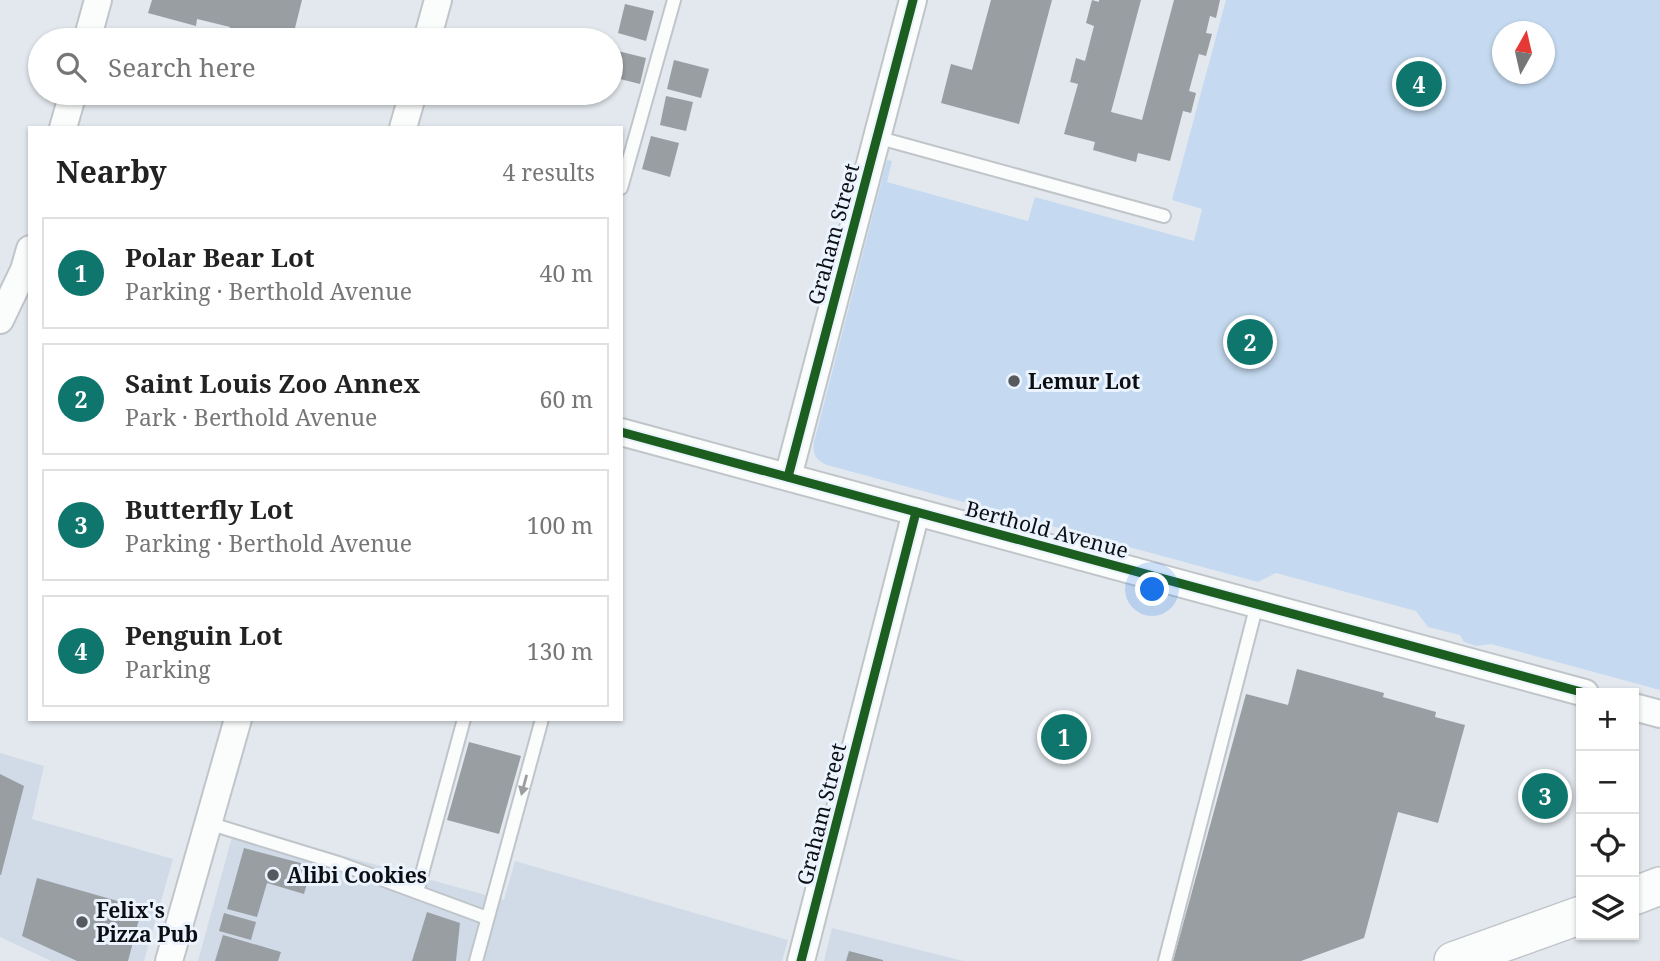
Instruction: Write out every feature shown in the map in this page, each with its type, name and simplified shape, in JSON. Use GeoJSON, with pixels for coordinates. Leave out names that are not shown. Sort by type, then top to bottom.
{"type":"FeatureCollection","features":[{"type":"Feature","properties":{"kind":"street"},"geometry":{"type":"LineString","coordinates":[[90,28],[98,0]]}},
{"type":"Feature","properties":{"kind":"street"},"geometry":{"type":"LineString","coordinates":[[430,28],[438,0]]}},
{"type":"Feature","properties":{"kind":"street","name":"Graham Street"},"geometry":{"type":"LineString","coordinates":[[788,477],[913,0]]}},
{"type":"Feature","properties":{"kind":"street"},"geometry":{"type":"LineString","coordinates":[[64,126],[70,105]]}},
{"type":"Feature","properties":{"kind":"street"},"geometry":{"type":"LineString","coordinates":[[405,126],[410,105]]}},
{"type":"Feature","properties":{"kind":"street"},"geometry":{"type":"LineString","coordinates":[[0,320],[21,264]]}},
{"type":"Feature","properties":{"kind":"street","name":"Berthold Avenue"},"geometry":{"type":"LineString","coordinates":[[623,433],[1576,691]]}},
{"type":"Feature","properties":{"kind":"street","name":"Graham Street"},"geometry":{"type":"LineString","coordinates":[[801,961],[916,512]]}},
{"type":"Feature","properties":{"kind":"street"},"geometry":{"type":"LineString","coordinates":[[1639,708],[1660,714]]}},
{"type":"Feature","properties":{"kind":"street"},"geometry":{"type":"LineString","coordinates":[[169,961],[237,721]]}},
{"type":"Feature","properties":{"kind":"street"},"geometry":{"type":"LineString","coordinates":[[1639,894],[1660,886]]}},
{"type":"Feature","properties":{"kind":"street"},"geometry":{"type":"LineString","coordinates":[[1453,961],[1576,917]]}},
{"type":"Feature","properties":{"kind":"lane"},"geometry":{"type":"LineString","coordinates":[[623,181],[674,0]]}},
{"type":"Feature","properties":{"kind":"lane"},"geometry":{"type":"LineString","coordinates":[[876,137],[1164,216]]}},
{"type":"Feature","properties":{"kind":"lane"},"geometry":{"type":"LineString","coordinates":[[1165,961],[1256,604]]}},
{"type":"Feature","properties":{"kind":"lane"},"geometry":{"type":"LineString","coordinates":[[417,892],[463,721]]}},
{"type":"Feature","properties":{"kind":"lane"},"geometry":{"type":"LineString","coordinates":[[475,961],[540,721]]}},
{"type":"Feature","properties":{"kind":"lane"},"geometry":{"type":"LineString","coordinates":[[208,823],[338,863],[487,918]]}},
{"type":"Feature","properties":{"kind":"shaded area"},"geometry":{"type":"Polygon","coordinates":[[[1226,0],[1660,0],[1660,690],[1491,644],[1476,646],[1464,642],[1460,635],[1428,627],[1416,611],[1276,573],[1258,582],[827,465],[816,456],[814,442],[887,160],[892,161],[887,182],[1028,221],[1035,197],[1194,241],[1202,209],[1172,200],[1226,0]]]}},
{"type":"Feature","properties":{"kind":"shaded area"},"geometry":{"type":"Polygon","coordinates":[[[0,753],[44,766],[32,819],[173,859],[144,961],[51,961],[0,937],[0,753]]]}},
{"type":"Feature","properties":{"kind":"shaded area"},"geometry":{"type":"Polygon","coordinates":[[[235,826],[504,900],[515,861],[788,940],[782,961],[198,961],[235,826]]]}},
{"type":"Feature","properties":{"kind":"shaded area"},"geometry":{"type":"Polygon","coordinates":[[[832,928],[963,961],[824,961],[832,928]]]}},
{"type":"Feature","properties":{"kind":"building"},"geometry":{"type":"Polygon","coordinates":[[[152,0],[302,0],[295,28],[230,28],[197,19],[196,26],[148,13],[152,0]]]}},
{"type":"Feature","properties":{"kind":"building"},"geometry":{"type":"Polygon","coordinates":[[[991,0],[1052,0],[1019,124],[941,103],[951,64],[972,70],[991,0]]]}},
{"type":"Feature","properties":{"kind":"building"},"geometry":{"type":"Polygon","coordinates":[[[1092,0],[1141,0],[1111,112],[1142,120],[1174,0],[1220,0],[1216,18],[1210,16],[1206,33],[1212,34],[1206,56],[1199,54],[1189,91],[1196,93],[1191,113],[1183,111],[1170,161],[1138,153],[1136,162],[1093,150],[1095,142],[1064,134],[1078,84],[1070,82],[1076,58],[1085,61],[1094,26],[1086,23],[1092,0]]]}},
{"type":"Feature","properties":{"kind":"building"},"geometry":{"type":"Polygon","coordinates":[[[625,4],[654,11],[646,41],[623,34],[623,28],[619,28],[625,4]]]}},
{"type":"Feature","properties":{"kind":"building"},"geometry":{"type":"Polygon","coordinates":[[[623,52],[646,58],[640,84],[623,80],[623,52]]]}},
{"type":"Feature","properties":{"kind":"building"},"geometry":{"type":"Polygon","coordinates":[[[674,60],[709,69],[701,98],[667,89],[674,60]]]}},
{"type":"Feature","properties":{"kind":"building"},"geometry":{"type":"Polygon","coordinates":[[[666,96],[693,102],[686,131],[660,125],[666,96]]]}},
{"type":"Feature","properties":{"kind":"building"},"geometry":{"type":"Polygon","coordinates":[[[651,136],[679,143],[670,177],[642,169],[651,136]]]}},
{"type":"Feature","properties":{"kind":"building"},"geometry":{"type":"Polygon","coordinates":[[[1297,669],[1384,693],[1383,697],[1436,712],[1435,717],[1465,725],[1438,823],[1398,812],[1364,938],[1301,961],[1173,961],[1246,694],[1288,705],[1297,669]]]}},
{"type":"Feature","properties":{"kind":"building"},"geometry":{"type":"Polygon","coordinates":[[[469,742],[521,756],[499,834],[447,820],[469,742]]]}},
{"type":"Feature","properties":{"kind":"building"},"geometry":{"type":"Polygon","coordinates":[[[0,774],[24,786],[1,875],[0,875],[0,774]]]}},
{"type":"Feature","properties":{"kind":"building","name":"Alibi Cookies"},"geometry":{"type":"Polygon","coordinates":[[[244,848],[312,866],[304,894],[267,883],[257,917],[227,909],[244,848]]]}},
{"type":"Feature","properties":{"kind":"building","name":"Felix's Pizza Pub"},"geometry":{"type":"Polygon","coordinates":[[[37,878],[142,908],[128,961],[77,961],[22,936],[37,878]]]}},
{"type":"Feature","properties":{"kind":"building"},"geometry":{"type":"Polygon","coordinates":[[[427,912],[460,923],[456,961],[412,961],[427,912]]]}},
{"type":"Feature","properties":{"kind":"building"},"geometry":{"type":"Polygon","coordinates":[[[224,913],[256,922],[251,940],[219,931],[224,913]]]}},
{"type":"Feature","properties":{"kind":"building"},"geometry":{"type":"Polygon","coordinates":[[[223,935],[281,952],[278,961],[215,961],[223,935]]]}},
{"type":"Feature","properties":{"kind":"building"},"geometry":{"type":"Polygon","coordinates":[[[849,951],[883,960],[883,961],[846,961],[849,951]]]}},
{"type":"Feature","properties":{"kind":"cycle path"},"geometry":{"type":"LineString","coordinates":[[788,477],[913,0]]}},
{"type":"Feature","properties":{"kind":"cycle path"},"geometry":{"type":"LineString","coordinates":[[623,433],[1576,691]]}},
{"type":"Feature","properties":{"kind":"cycle path"},"geometry":{"type":"LineString","coordinates":[[801,961],[916,512]]}},
{"type":"Feature","properties":{"kind":"place","name":"Penguin Lot"},"geometry":{"type":"Point","coordinates":[1419,84]}},
{"type":"Feature","properties":{"kind":"place","name":"Saint Louis Zoo Annex"},"geometry":{"type":"Point","coordinates":[1250,342]}},
{"type":"Feature","properties":{"kind":"place","name":"Lemur Lot"},"geometry":{"type":"Point","coordinates":[1014,381]}},
{"type":"Feature","properties":{"kind":"place","name":"Polar Bear Lot"},"geometry":{"type":"Point","coordinates":[1064,737]}},
{"type":"Feature","properties":{"kind":"place","name":"Butterfly Lot"},"geometry":{"type":"Point","coordinates":[1545,796]}},
{"type":"Feature","properties":{"kind":"place","name":"Alibi Cookies"},"geometry":{"type":"Point","coordinates":[273,875]}},
{"type":"Feature","properties":{"kind":"place","name":"Felix's Pizza Pub"},"geometry":{"type":"Point","coordinates":[82,922]}}]}
